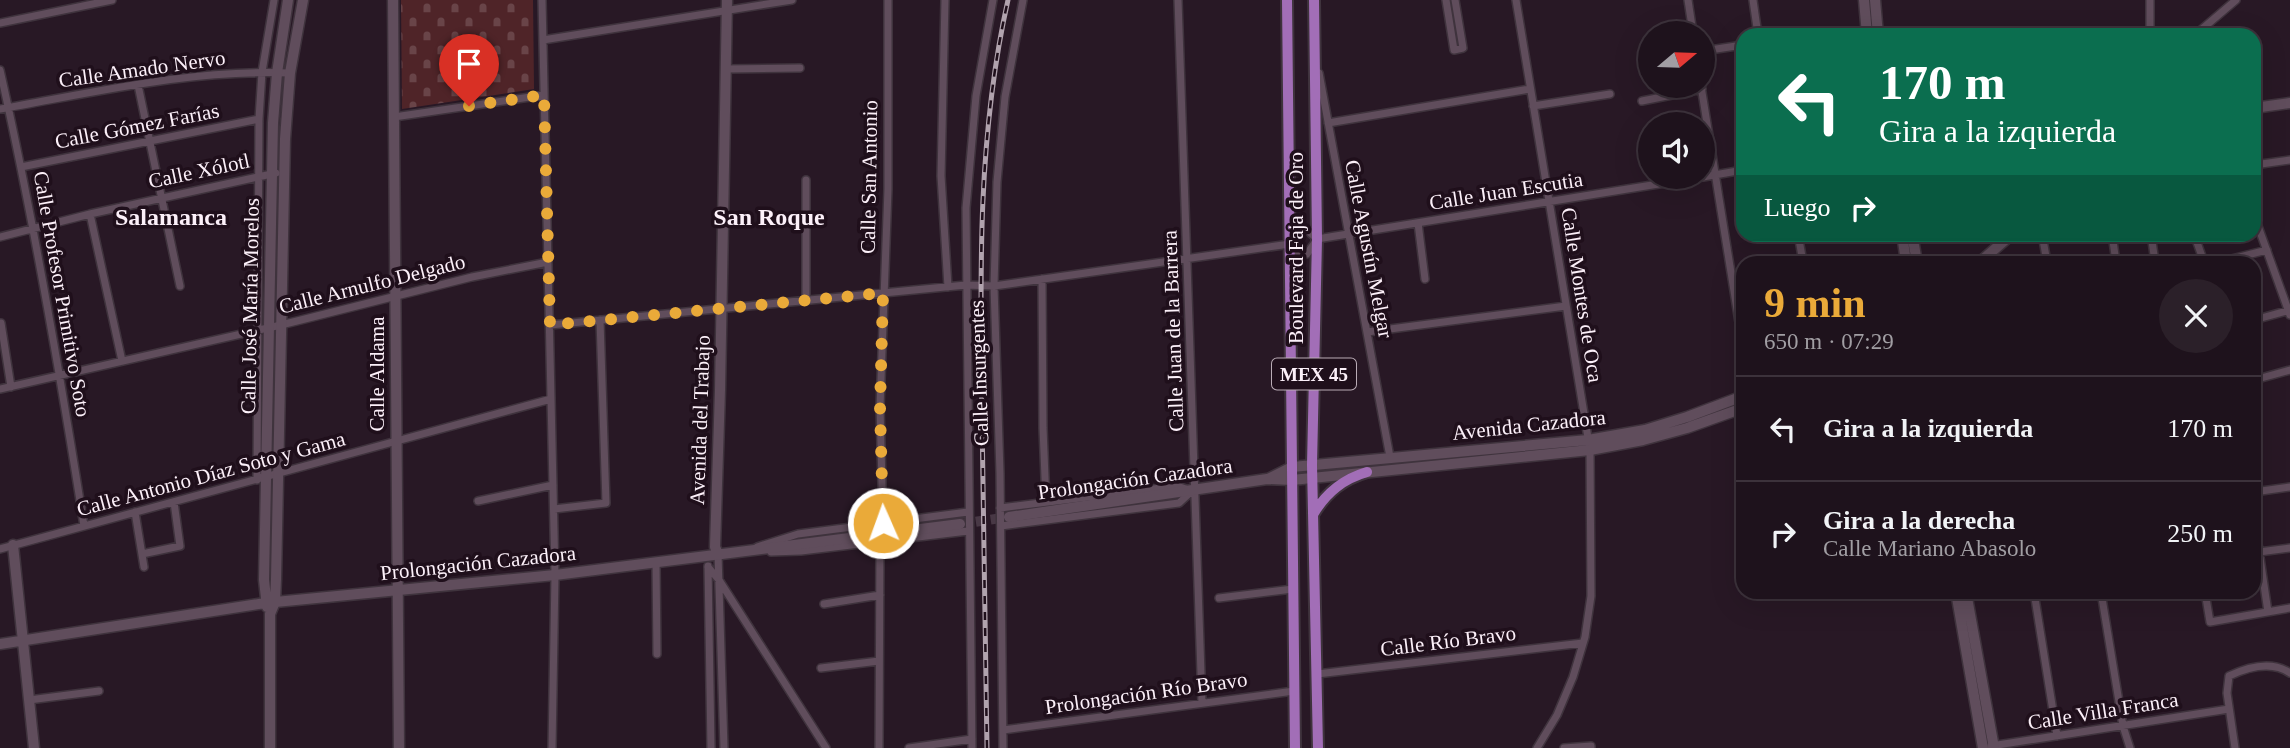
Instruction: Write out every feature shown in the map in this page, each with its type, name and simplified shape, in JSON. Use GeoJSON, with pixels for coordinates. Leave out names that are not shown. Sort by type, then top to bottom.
{"type":"FeatureCollection","features":[{"type":"Feature","properties":{"kind":"main road","name":"Boulevard Faja de Oro"},"geometry":{"type":"LineString","coordinates":[[1287,0],[1295,748]]}},
{"type":"Feature","properties":{"kind":"main road","name":"Boulevard Faja de Oro"},"geometry":{"type":"LineString","coordinates":[[1314,0],[1317,239],[1312,465],[1318,748]]}},
{"type":"Feature","properties":{"kind":"main road"},"geometry":{"type":"LineString","coordinates":[[1314,513],[1336,486],[1367,472]]}},
{"type":"Feature","properties":{"kind":"street"},"geometry":{"type":"LineString","coordinates":[[0,23],[112,0]]}},
{"type":"Feature","properties":{"kind":"street"},"geometry":{"type":"LineString","coordinates":[[274,0],[262,72],[259,119],[257,330],[262,405],[279,406]]}},
{"type":"Feature","properties":{"kind":"street","name":"Calle José María Morelos"},"geometry":{"type":"LineString","coordinates":[[270,602],[261,479],[262,405],[268,328],[271,174],[277,73],[288,0]]}},
{"type":"Feature","properties":{"kind":"street","name":"Calle José María Morelos"},"geometry":{"type":"LineString","coordinates":[[270,748],[270,602],[278,475],[284,171],[290,74],[303,0]]}},
{"type":"Feature","properties":{"kind":"street","name":"Calle Aldama"},"geometry":{"type":"LineString","coordinates":[[393,0],[399,748]]}},
{"type":"Feature","properties":{"kind":"street"},"geometry":{"type":"LineString","coordinates":[[542,0],[555,575],[552,748]]}},
{"type":"Feature","properties":{"kind":"street"},"geometry":{"type":"LineString","coordinates":[[543,40],[727,5],[792,0]]}},
{"type":"Feature","properties":{"kind":"street","name":"Calle San Antonio"},"geometry":{"type":"LineString","coordinates":[[883,523],[880,407],[888,189],[888,0]]}},
{"type":"Feature","properties":{"kind":"street"},"geometry":{"type":"LineString","coordinates":[[945,0],[941,176],[948,287]]}},
{"type":"Feature","properties":{"kind":"street","name":"Calle Insurgentes"},"geometry":{"type":"LineString","coordinates":[[972,748],[964,528],[968,512],[966,208],[975,108],[993,0]]}},
{"type":"Feature","properties":{"kind":"street","name":"Calle Insurgentes"},"geometry":{"type":"LineString","coordinates":[[1003,748],[994,286],[996,182],[1004,97],[1023,0]]}},
{"type":"Feature","properties":{"kind":"street","name":"Calle Juan de la Barrera"},"geometry":{"type":"LineString","coordinates":[[1178,0],[1202,703]]}},
{"type":"Feature","properties":{"kind":"street"},"geometry":{"type":"LineString","coordinates":[[1446,0],[1454,50],[1463,48],[1455,0]]}},
{"type":"Feature","properties":{"kind":"street","name":"Calle Montes de Oca"},"geometry":{"type":"LineString","coordinates":[[1516,0],[1589,445],[1591,596],[1583,643],[1573,677],[1557,715],[1537,748]]}},
{"type":"Feature","properties":{"kind":"street"},"geometry":{"type":"LineString","coordinates":[[1688,0],[1691,21]]}},
{"type":"Feature","properties":{"kind":"street"},"geometry":{"type":"LineString","coordinates":[[1753,0],[1757,28]]}},
{"type":"Feature","properties":{"kind":"street"},"geometry":{"type":"LineString","coordinates":[[1864,0],[1866,28]]}},
{"type":"Feature","properties":{"kind":"street"},"geometry":{"type":"LineString","coordinates":[[1875,0],[1877,28]]}},
{"type":"Feature","properties":{"kind":"street"},"geometry":{"type":"LineString","coordinates":[[2150,0],[2150,28]]}},
{"type":"Feature","properties":{"kind":"street"},"geometry":{"type":"LineString","coordinates":[[2221,0],[2224,10]]}},
{"type":"Feature","properties":{"kind":"street"},"geometry":{"type":"LineString","coordinates":[[2203,28],[2236,0]]}},
{"type":"Feature","properties":{"kind":"street","name":"Avenida del Trabajo"},"geometry":{"type":"LineString","coordinates":[[724,748],[719,580],[714,552],[722,309],[727,5]]}},
{"type":"Feature","properties":{"kind":"street"},"geometry":{"type":"LineString","coordinates":[[1715,49],[1736,46]]}},
{"type":"Feature","properties":{"kind":"street","name":"Calle Agustín Melgar"},"geometry":{"type":"LineString","coordinates":[[1314,48],[1390,457]]}},
{"type":"Feature","properties":{"kind":"street"},"geometry":{"type":"LineString","coordinates":[[726,68],[800,68]]}},
{"type":"Feature","properties":{"kind":"street","name":"Calle Profesor Primitivo Soto"},"geometry":{"type":"LineString","coordinates":[[0,70],[4,108],[22,167],[34,228],[61,375],[84,526]]}},
{"type":"Feature","properties":{"kind":"street","name":"Calle Amado Nervo"},"geometry":{"type":"LineString","coordinates":[[4,108],[207,75],[262,72],[290,74]]}},
{"type":"Feature","properties":{"kind":"street"},"geometry":{"type":"LineString","coordinates":[[138,85],[180,286]]}},
{"type":"Feature","properties":{"kind":"street"},"geometry":{"type":"LineString","coordinates":[[1328,123],[1531,89]]}},
{"type":"Feature","properties":{"kind":"street"},"geometry":{"type":"LineString","coordinates":[[1533,106],[1610,94]]}},
{"type":"Feature","properties":{"kind":"street"},"geometry":{"type":"LineString","coordinates":[[394,117],[544,95]]}},
{"type":"Feature","properties":{"kind":"street"},"geometry":{"type":"LineString","coordinates":[[1642,101],[1656,98]]}},
{"type":"Feature","properties":{"kind":"street"},"geometry":{"type":"LineString","coordinates":[[1703,98],[1736,302]]}},
{"type":"Feature","properties":{"kind":"street"},"geometry":{"type":"LineString","coordinates":[[2261,107],[2290,103]]}},
{"type":"Feature","properties":{"kind":"street","name":"Calle Gómez Farías"},"geometry":{"type":"LineString","coordinates":[[22,167],[259,119]]}},
{"type":"Feature","properties":{"kind":"street"},"geometry":{"type":"LineString","coordinates":[[2261,164],[2290,160]]}},
{"type":"Feature","properties":{"kind":"street","name":"Calle Xólotl"},"geometry":{"type":"LineString","coordinates":[[0,237],[284,171]]}},
{"type":"Feature","properties":{"kind":"street","name":"Calle Juan Escutia"},"geometry":{"type":"LineString","coordinates":[[1716,174],[1736,171]]}},
{"type":"Feature","properties":{"kind":"street"},"geometry":{"type":"LineString","coordinates":[[806,180],[806,300]]}},
{"type":"Feature","properties":{"kind":"street","name":"Calle Juan Escutia"},"geometry":{"type":"LineString","coordinates":[[1317,239],[1638,187]]}},
{"type":"Feature","properties":{"kind":"street"},"geometry":{"type":"LineString","coordinates":[[90,214],[122,361]]}},
{"type":"Feature","properties":{"kind":"street"},"geometry":{"type":"LineString","coordinates":[[1418,223],[1425,279]]}},
{"type":"Feature","properties":{"kind":"street"},"geometry":{"type":"LineString","coordinates":[[1306,229],[1317,239],[1307,254],[1299,254],[1290,244],[1298,230],[1306,229]]}},
{"type":"Feature","properties":{"kind":"street"},"geometry":{"type":"LineString","coordinates":[[2261,234],[2289,312],[2261,318]]}},
{"type":"Feature","properties":{"kind":"street"},"geometry":{"type":"LineString","coordinates":[[258,238],[270,238]]}},
{"type":"Feature","properties":{"kind":"street"},"geometry":{"type":"LineString","coordinates":[[1987,256],[2003,242]]}},
{"type":"Feature","properties":{"kind":"street"},"geometry":{"type":"LineString","coordinates":[[550,325],[966,285],[994,286],[1290,244]]}},
{"type":"Feature","properties":{"kind":"street"},"geometry":{"type":"LineString","coordinates":[[2244,256],[2267,250]]}},
{"type":"Feature","properties":{"kind":"street","name":"Calle Arnulfo Delgado"},"geometry":{"type":"LineString","coordinates":[[0,389],[281,325],[396,295],[548,262]]}},
{"type":"Feature","properties":{"kind":"street"},"geometry":{"type":"LineString","coordinates":[[1042,279],[1046,502]]}},
{"type":"Feature","properties":{"kind":"street"},"geometry":{"type":"LineString","coordinates":[[257,282],[269,282]]}},
{"type":"Feature","properties":{"kind":"street"},"geometry":{"type":"LineString","coordinates":[[1367,332],[1566,306]]}},
{"type":"Feature","properties":{"kind":"street"},"geometry":{"type":"LineString","coordinates":[[554,509],[606,503],[600,320]]}},
{"type":"Feature","properties":{"kind":"street"},"geometry":{"type":"LineString","coordinates":[[1,323],[11,387]]}},
{"type":"Feature","properties":{"kind":"street"},"geometry":{"type":"LineString","coordinates":[[2261,378],[2290,370]]}},
{"type":"Feature","properties":{"kind":"street","name":"Calle Antonio Díaz Soto y Gama"},"geometry":{"type":"LineString","coordinates":[[0,549],[551,399]]}},
{"type":"Feature","properties":{"kind":"street","name":"Avenida Cazadora"},"geometry":{"type":"LineString","coordinates":[[1312,465],[1390,457],[1589,445],[1687,417],[1736,399]]}},
{"type":"Feature","properties":{"kind":"street","name":"Avenida Cazadora"},"geometry":{"type":"LineString","coordinates":[[1313,478],[1654,438],[1736,410]]}},
{"type":"Feature","properties":{"kind":"street","name":"Prolongación Cazadora"},"geometry":{"type":"LineString","coordinates":[[1267,479],[1292,467],[1312,465]]}},
{"type":"Feature","properties":{"kind":"street","name":"Prolongación Cazadora"},"geometry":{"type":"LineString","coordinates":[[1009,517],[1267,479],[1313,478]]}},
{"type":"Feature","properties":{"kind":"street"},"geometry":{"type":"LineString","coordinates":[[478,500],[553,485]]}},
{"type":"Feature","properties":{"kind":"street"},"geometry":{"type":"LineString","coordinates":[[1000,508],[1177,486],[1193,491]]}},
{"type":"Feature","properties":{"kind":"street"},"geometry":{"type":"LineString","coordinates":[[2261,491],[2290,487]]}},
{"type":"Feature","properties":{"kind":"street"},"geometry":{"type":"LineString","coordinates":[[1000,526],[1179,503],[1193,491]]}},
{"type":"Feature","properties":{"kind":"street"},"geometry":{"type":"LineString","coordinates":[[142,554],[180,545],[174,502]]}},
{"type":"Feature","properties":{"kind":"street"},"geometry":{"type":"LineString","coordinates":[[135,512],[144,567]]}},
{"type":"Feature","properties":{"kind":"street"},"geometry":{"type":"LineString","coordinates":[[753,549],[798,534],[968,512]]}},
{"type":"Feature","properties":{"kind":"street"},"geometry":{"type":"LineString","coordinates":[[753,549],[765,552],[801,551],[880,542],[964,528]]}},
{"type":"Feature","properties":{"kind":"street","name":"Prolongación Cazadora"},"geometry":{"type":"LineString","coordinates":[[0,644],[270,602],[398,592],[656,563],[714,552],[964,528]]}},
{"type":"Feature","properties":{"kind":"street"},"geometry":{"type":"LineString","coordinates":[[879,748],[880,542]]}},
{"type":"Feature","properties":{"kind":"street"},"geometry":{"type":"LineString","coordinates":[[13,545],[34,748]]}},
{"type":"Feature","properties":{"kind":"street"},"geometry":{"type":"LineString","coordinates":[[2261,552],[2290,548]]}},
{"type":"Feature","properties":{"kind":"street","name":"Avenida del Trabajo"},"geometry":{"type":"LineString","coordinates":[[711,748],[708,567],[714,552]]}},
{"type":"Feature","properties":{"kind":"street"},"geometry":{"type":"LineString","coordinates":[[656,563],[657,654]]}},
{"type":"Feature","properties":{"kind":"street"},"geometry":{"type":"LineString","coordinates":[[2261,565],[2268,612]]}},
{"type":"Feature","properties":{"kind":"street"},"geometry":{"type":"LineString","coordinates":[[708,567],[719,580],[826,748]]}},
{"type":"Feature","properties":{"kind":"street"},"geometry":{"type":"LineString","coordinates":[[1219,598],[1293,589]]}},
{"type":"Feature","properties":{"kind":"street"},"geometry":{"type":"LineString","coordinates":[[824,604],[880,595]]}},
{"type":"Feature","properties":{"kind":"street"},"geometry":{"type":"LineString","coordinates":[[1957,599],[1989,747]]}},
{"type":"Feature","properties":{"kind":"street"},"geometry":{"type":"LineString","coordinates":[[1967,599],[1989,747]]}},
{"type":"Feature","properties":{"kind":"street"},"geometry":{"type":"LineString","coordinates":[[2035,599],[2057,736]]}},
{"type":"Feature","properties":{"kind":"street"},"geometry":{"type":"LineString","coordinates":[[2102,599],[2123,726],[2130,748]]}},
{"type":"Feature","properties":{"kind":"street"},"geometry":{"type":"LineString","coordinates":[[2207,599],[2210,622],[2290,608]]}},
{"type":"Feature","properties":{"kind":"street","name":"Calle Río Bravo"},"geometry":{"type":"LineString","coordinates":[[1317,674],[1583,643]]}},
{"type":"Feature","properties":{"kind":"street"},"geometry":{"type":"LineString","coordinates":[[821,668],[880,661]]}},
{"type":"Feature","properties":{"kind":"street"},"geometry":{"type":"LineString","coordinates":[[2235,748],[2227,693],[2229,676],[2246,668],[2265,665],[2283,668],[2290,673]]}},
{"type":"Feature","properties":{"kind":"street"},"geometry":{"type":"LineString","coordinates":[[29,700],[99,691]]}},
{"type":"Feature","properties":{"kind":"street","name":"Prolongación Río Bravo"},"geometry":{"type":"LineString","coordinates":[[1003,730],[1294,691]]}},
{"type":"Feature","properties":{"kind":"street","name":"Calle Villa Franca"},"geometry":{"type":"LineString","coordinates":[[1989,747],[2229,709]]}},
{"type":"Feature","properties":{"kind":"street"},"geometry":{"type":"LineString","coordinates":[[909,748],[972,738]]}},
{"type":"Feature","properties":{"kind":"street"},"geometry":{"type":"LineString","coordinates":[[1564,748],[1591,747]]}},
{"type":"Feature","properties":{"kind":"green space"},"geometry":{"type":"Polygon","coordinates":[[[401,0],[533,0],[534,89],[402,109],[401,0]]]}},
{"type":"Feature","properties":{"kind":"tunnel"},"geometry":{"type":"LineString","coordinates":[[961,524],[1008,517]]}},
{"type":"Feature","properties":{"kind":"railway"},"geometry":{"type":"LineString","coordinates":[[987,748],[981,260],[991,103],[1008,0]]}},
{"type":"Feature","properties":{"kind":"district","name":"Salamanca"},"geometry":{"type":"Point","coordinates":[171,217]}},
{"type":"Feature","properties":{"kind":"district","name":"San Roque"},"geometry":{"type":"Point","coordinates":[769,217]}},
{"type":"Feature","properties":{"kind":"route"},"geometry":{"type":"LineString","coordinates":[[469,106],[544,95],[550,325],[883,293],[880,407],[883,523]]}}]}
